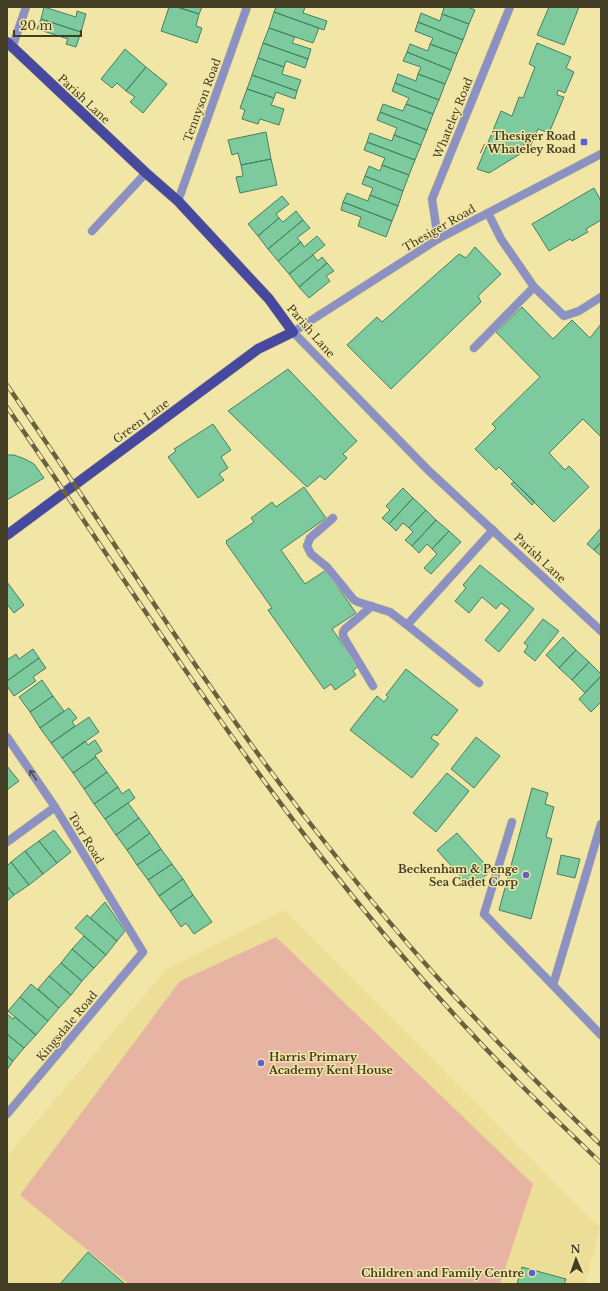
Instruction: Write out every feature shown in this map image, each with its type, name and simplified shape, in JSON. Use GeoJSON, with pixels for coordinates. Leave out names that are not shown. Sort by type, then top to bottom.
{"type":"FeatureCollection","features":[{"type":"Feature","properties":{"kind":"main road","name":"Parish Lane"},"geometry":{"type":"LineString","coordinates":[[10,45],[146,173],[178,201],[269,300],[293,332]]}},
{"type":"Feature","properties":{"kind":"main road","name":"Green Lane"},"geometry":{"type":"LineString","coordinates":[[7,535],[258,349],[293,332]]}},
{"type":"Feature","properties":{"kind":"street"},"geometry":{"type":"LineString","coordinates":[[10,45],[26,7]]}},
{"type":"Feature","properties":{"kind":"street","name":"Tennyson Road"},"geometry":{"type":"LineString","coordinates":[[178,201],[247,7]]}},
{"type":"Feature","properties":{"kind":"street","name":"Whateley Road"},"geometry":{"type":"LineString","coordinates":[[438,240],[432,199],[510,7]]}},
{"type":"Feature","properties":{"kind":"street","name":"Thesiger Road"},"geometry":{"type":"LineString","coordinates":[[293,332],[438,240],[601,154]]}},
{"type":"Feature","properties":{"kind":"street"},"geometry":{"type":"LineString","coordinates":[[92,231],[146,173]]}},
{"type":"Feature","properties":{"kind":"street"},"geometry":{"type":"LineString","coordinates":[[488,213],[501,239],[534,286],[564,316],[579,311],[601,297]]}},
{"type":"Feature","properties":{"kind":"street"},"geometry":{"type":"LineString","coordinates":[[474,348],[534,286]]}},
{"type":"Feature","properties":{"kind":"street","name":"Parish Lane"},"geometry":{"type":"LineString","coordinates":[[293,332],[429,471],[601,632]]}},
{"type":"Feature","properties":{"kind":"street"},"geometry":{"type":"LineString","coordinates":[[333,518],[310,538],[308,546],[310,554],[327,568],[354,600],[390,612],[480,683]]}},
{"type":"Feature","properties":{"kind":"street"},"geometry":{"type":"LineString","coordinates":[[407,625],[493,530]]}},
{"type":"Feature","properties":{"kind":"street"},"geometry":{"type":"LineString","coordinates":[[372,606],[345,629],[343,636],[373,686]]}},
{"type":"Feature","properties":{"kind":"street","name":"Torr Road"},"geometry":{"type":"LineString","coordinates":[[7,737],[55,807],[143,952]]}},
{"type":"Feature","properties":{"kind":"street"},"geometry":{"type":"LineString","coordinates":[[7,842],[55,807]]}},
{"type":"Feature","properties":{"kind":"street"},"geometry":{"type":"LineString","coordinates":[[512,822],[484,914],[601,1035]]}},
{"type":"Feature","properties":{"kind":"street"},"geometry":{"type":"LineString","coordinates":[[554,985],[601,824]]}},
{"type":"Feature","properties":{"kind":"street","name":"Kingsdale Road"},"geometry":{"type":"LineString","coordinates":[[7,1114],[143,952]]}},
{"type":"Feature","properties":{"kind":"shaded area","name":"Harris Primary Academy Kent House"},"geometry":{"type":"Polygon","coordinates":[[[284,910],[600,1228],[585,1284],[7,1284],[7,1156],[167,969],[284,910]]]}},
{"type":"Feature","properties":{"kind":"shaded area","name":"Harris Primary Academy Kent House"},"geometry":{"type":"Polygon","coordinates":[[[276,937],[533,1184],[500,1284],[129,1284],[20,1195],[180,981],[276,937]]]}},
{"type":"Feature","properties":{"kind":"building"},"geometry":{"type":"Polygon","coordinates":[[[44,7],[76,17],[77,11],[86,14],[81,32],[41,19],[44,7]]]}},
{"type":"Feature","properties":{"kind":"building"},"geometry":{"type":"Polygon","coordinates":[[[169,7],[177,7],[199,14],[196,26],[202,28],[197,43],[161,31],[169,7]]]}},
{"type":"Feature","properties":{"kind":"building"},"geometry":{"type":"Polygon","coordinates":[[[177,7],[202,7],[199,14],[177,7]]]}},
{"type":"Feature","properties":{"kind":"building"},"geometry":{"type":"Polygon","coordinates":[[[276,7],[305,7],[303,13],[327,21],[324,30],[274,12],[276,7]]]}},
{"type":"Feature","properties":{"kind":"building"},"geometry":{"type":"Polygon","coordinates":[[[441,7],[468,7],[475,10],[469,24],[442,14],[444,8],[441,7]]]}},
{"type":"Feature","properties":{"kind":"building"},"geometry":{"type":"Polygon","coordinates":[[[549,7],[579,7],[564,45],[537,35],[549,7]]]}},
{"type":"Feature","properties":{"kind":"building"},"geometry":{"type":"Polygon","coordinates":[[[274,12],[319,28],[313,43],[269,28],[274,12]]]}},
{"type":"Feature","properties":{"kind":"building"},"geometry":{"type":"Polygon","coordinates":[[[421,13],[440,21],[442,14],[469,24],[463,40],[418,22],[421,13]]]}},
{"type":"Feature","properties":{"kind":"building"},"geometry":{"type":"Polygon","coordinates":[[[41,19],[81,32],[76,47],[66,44],[68,39],[37,29],[41,19]]]}},
{"type":"Feature","properties":{"kind":"building"},"geometry":{"type":"Polygon","coordinates":[[[418,22],[463,40],[457,54],[430,44],[433,38],[415,31],[418,22]]]}},
{"type":"Feature","properties":{"kind":"building"},"geometry":{"type":"Polygon","coordinates":[[[269,28],[295,37],[292,43],[311,49],[308,59],[263,43],[269,28]]]}},
{"type":"Feature","properties":{"kind":"building"},"geometry":{"type":"Polygon","coordinates":[[[263,43],[308,59],[305,68],[286,61],[284,67],[258,58],[263,43]]]}},
{"type":"Feature","properties":{"kind":"building"},"geometry":{"type":"Polygon","coordinates":[[[537,43],[571,57],[566,68],[574,72],[565,93],[558,90],[557,95],[564,97],[549,133],[538,129],[530,147],[524,144],[520,154],[489,173],[477,169],[501,111],[512,116],[519,97],[523,98],[535,67],[529,64],[537,43]]]}},
{"type":"Feature","properties":{"kind":"building"},"geometry":{"type":"Polygon","coordinates":[[[410,44],[428,51],[430,44],[457,54],[451,70],[407,52],[410,44]]]}},
{"type":"Feature","properties":{"kind":"building"},"geometry":{"type":"Polygon","coordinates":[[[125,49],[146,67],[126,91],[117,83],[112,88],[101,79],[125,49]]]}},
{"type":"Feature","properties":{"kind":"building"},"geometry":{"type":"Polygon","coordinates":[[[407,52],[451,70],[445,84],[418,74],[421,67],[403,61],[407,52]]]}},
{"type":"Feature","properties":{"kind":"building"},"geometry":{"type":"Polygon","coordinates":[[[258,58],[284,67],[282,74],[301,80],[297,91],[252,75],[258,58]]]}},
{"type":"Feature","properties":{"kind":"building"},"geometry":{"type":"Polygon","coordinates":[[[146,67],[167,84],[143,113],[130,102],[135,97],[126,91],[146,67]]]}},
{"type":"Feature","properties":{"kind":"building"},"geometry":{"type":"Polygon","coordinates":[[[398,74],[416,81],[418,74],[445,84],[439,100],[395,83],[398,74]]]}},
{"type":"Feature","properties":{"kind":"building"},"geometry":{"type":"Polygon","coordinates":[[[252,75],[297,91],[295,99],[276,92],[274,98],[247,89],[252,75]]]}},
{"type":"Feature","properties":{"kind":"building"},"geometry":{"type":"Polygon","coordinates":[[[395,83],[439,100],[433,114],[406,104],[409,98],[392,91],[395,83]]]}},
{"type":"Feature","properties":{"kind":"building"},"geometry":{"type":"Polygon","coordinates":[[[247,89],[274,98],[271,105],[284,109],[279,125],[260,119],[258,124],[242,119],[245,110],[240,108],[247,89]]]}},
{"type":"Feature","properties":{"kind":"building"},"geometry":{"type":"Polygon","coordinates":[[[383,104],[403,111],[406,104],[433,114],[427,130],[380,112],[383,104]]]}},
{"type":"Feature","properties":{"kind":"building"},"geometry":{"type":"Polygon","coordinates":[[[380,112],[427,130],[421,145],[394,135],[397,128],[377,120],[380,112]]]}},
{"type":"Feature","properties":{"kind":"building"},"geometry":{"type":"Polygon","coordinates":[[[266,132],[271,159],[241,165],[238,153],[232,155],[228,140],[266,132]]]}},
{"type":"Feature","properties":{"kind":"building"},"geometry":{"type":"Polygon","coordinates":[[[370,133],[392,141],[394,135],[421,145],[415,160],[367,142],[370,133]]]}},
{"type":"Feature","properties":{"kind":"building"},"geometry":{"type":"Polygon","coordinates":[[[367,142],[415,160],[409,175],[382,165],[385,158],[364,150],[367,142]]]}},
{"type":"Feature","properties":{"kind":"building"},"geometry":{"type":"Polygon","coordinates":[[[271,159],[277,185],[240,193],[236,177],[243,176],[241,165],[271,159]]]}},
{"type":"Feature","properties":{"kind":"building"},"geometry":{"type":"Polygon","coordinates":[[[382,165],[409,175],[403,191],[365,176],[369,166],[380,171],[382,165]]]}},
{"type":"Feature","properties":{"kind":"building"},"geometry":{"type":"Polygon","coordinates":[[[365,176],[403,191],[398,206],[370,195],[373,188],[362,184],[365,176]]]}},
{"type":"Feature","properties":{"kind":"building"},"geometry":{"type":"Polygon","coordinates":[[[594,188],[601,201],[601,220],[586,229],[588,232],[572,241],[570,239],[549,251],[532,224],[594,188]]]}},
{"type":"Feature","properties":{"kind":"building"},"geometry":{"type":"Polygon","coordinates":[[[347,193],[368,201],[370,195],[398,206],[392,221],[343,202],[347,193]]]}},
{"type":"Feature","properties":{"kind":"building"},"geometry":{"type":"Polygon","coordinates":[[[282,196],[289,204],[276,214],[279,218],[258,236],[248,224],[282,196]]]}},
{"type":"Feature","properties":{"kind":"building"},"geometry":{"type":"Polygon","coordinates":[[[343,202],[392,221],[386,237],[358,226],[361,217],[341,210],[343,202]]]}},
{"type":"Feature","properties":{"kind":"building"},"geometry":{"type":"Polygon","coordinates":[[[296,211],[303,220],[268,249],[258,236],[279,218],[283,222],[296,211]]]}},
{"type":"Feature","properties":{"kind":"building"},"geometry":{"type":"Polygon","coordinates":[[[303,220],[310,228],[297,238],[301,242],[278,261],[268,249],[303,220]]]}},
{"type":"Feature","properties":{"kind":"building"},"geometry":{"type":"Polygon","coordinates":[[[317,236],[325,245],[289,274],[278,261],[301,242],[304,247],[317,236]]]}},
{"type":"Feature","properties":{"kind":"building"},"geometry":{"type":"Polygon","coordinates":[[[475,247],[501,274],[478,296],[481,302],[391,389],[347,345],[377,317],[382,322],[459,254],[466,258],[475,247]]]}},
{"type":"Feature","properties":{"kind":"building"},"geometry":{"type":"Polygon","coordinates":[[[313,255],[318,261],[322,257],[327,263],[299,287],[289,274],[313,255]]]}},
{"type":"Feature","properties":{"kind":"building"},"geometry":{"type":"Polygon","coordinates":[[[327,263],[334,271],[326,276],[330,281],[309,298],[299,287],[327,263]]]}},
{"type":"Feature","properties":{"kind":"building"},"geometry":{"type":"Polygon","coordinates":[[[522,307],[553,339],[572,320],[590,338],[601,324],[601,437],[583,419],[549,453],[565,470],[569,466],[589,487],[554,522],[499,467],[496,470],[475,449],[496,428],[492,424],[540,377],[496,332],[522,307]]]}},
{"type":"Feature","properties":{"kind":"building"},"geometry":{"type":"Polygon","coordinates":[[[288,369],[357,441],[343,454],[347,458],[325,480],[320,476],[307,487],[228,411],[288,369]]]}},
{"type":"Feature","properties":{"kind":"building"},"geometry":{"type":"Polygon","coordinates":[[[213,424],[231,450],[221,457],[228,468],[219,474],[224,480],[198,498],[168,457],[176,451],[174,449],[213,424]]]}},
{"type":"Feature","properties":{"kind":"building"},"geometry":{"type":"Polygon","coordinates":[[[7,455],[14,455],[34,464],[44,478],[7,500],[7,455]]]}},
{"type":"Feature","properties":{"kind":"building"},"geometry":{"type":"Polygon","coordinates":[[[514,482],[535,502],[532,505],[511,484],[514,482]]]}},
{"type":"Feature","properties":{"kind":"building"},"geometry":{"type":"Polygon","coordinates":[[[304,487],[326,518],[281,550],[305,584],[326,570],[356,613],[332,629],[358,666],[353,671],[356,675],[335,690],[331,684],[324,689],[268,610],[272,608],[226,543],[226,541],[254,522],[251,518],[272,502],[276,507],[304,487]]]}},
{"type":"Feature","properties":{"kind":"building"},"geometry":{"type":"Polygon","coordinates":[[[403,488],[413,498],[389,524],[382,518],[390,510],[386,506],[403,488]]]}},
{"type":"Feature","properties":{"kind":"building"},"geometry":{"type":"Polygon","coordinates":[[[413,498],[426,510],[409,528],[403,523],[396,531],[389,524],[413,498]]]}},
{"type":"Feature","properties":{"kind":"building"},"geometry":{"type":"Polygon","coordinates":[[[426,510],[436,520],[412,546],[405,540],[413,532],[409,528],[426,510]]]}},
{"type":"Feature","properties":{"kind":"building"},"geometry":{"type":"Polygon","coordinates":[[[436,520],[449,531],[432,549],[427,544],[419,553],[412,546],[436,520]]]}},
{"type":"Feature","properties":{"kind":"building"},"geometry":{"type":"Polygon","coordinates":[[[600,529],[601,542],[594,550],[587,544],[600,529]]]}},
{"type":"Feature","properties":{"kind":"building"},"geometry":{"type":"Polygon","coordinates":[[[449,531],[461,542],[431,574],[424,568],[437,554],[432,549],[449,531]]]}},
{"type":"Feature","properties":{"kind":"building"},"geometry":{"type":"Polygon","coordinates":[[[601,542],[601,556],[594,550],[601,542]]]}},
{"type":"Feature","properties":{"kind":"building"},"geometry":{"type":"Polygon","coordinates":[[[480,565],[534,609],[499,652],[485,640],[510,610],[501,603],[496,609],[482,597],[469,613],[455,601],[466,588],[463,585],[480,565]]]}},
{"type":"Feature","properties":{"kind":"building"},"geometry":{"type":"Polygon","coordinates":[[[7,582],[24,605],[14,613],[7,604],[7,582]]]}},
{"type":"Feature","properties":{"kind":"building"},"geometry":{"type":"Polygon","coordinates":[[[543,619],[559,631],[535,661],[524,652],[528,646],[524,643],[543,619]]]}},
{"type":"Feature","properties":{"kind":"building"},"geometry":{"type":"Polygon","coordinates":[[[563,637],[576,650],[559,668],[546,655],[563,637]]]}},
{"type":"Feature","properties":{"kind":"building"},"geometry":{"type":"Polygon","coordinates":[[[33,649],[39,658],[7,681],[7,660],[16,654],[19,659],[33,649]]]}},
{"type":"Feature","properties":{"kind":"building"},"geometry":{"type":"Polygon","coordinates":[[[576,650],[589,662],[572,680],[559,668],[576,650]]]}},
{"type":"Feature","properties":{"kind":"building"},"geometry":{"type":"Polygon","coordinates":[[[39,658],[46,668],[33,677],[36,681],[14,696],[7,686],[7,681],[39,658]]]}},
{"type":"Feature","properties":{"kind":"building"},"geometry":{"type":"Polygon","coordinates":[[[589,662],[601,674],[601,676],[585,693],[572,680],[589,662]]]}},
{"type":"Feature","properties":{"kind":"building"},"geometry":{"type":"Polygon","coordinates":[[[406,669],[458,710],[437,736],[434,734],[431,738],[439,744],[412,778],[350,730],[377,696],[384,702],[388,697],[386,695],[406,669]]]}},
{"type":"Feature","properties":{"kind":"building"},"geometry":{"type":"Polygon","coordinates":[[[601,676],[601,702],[591,712],[579,699],[601,676]]]}},
{"type":"Feature","properties":{"kind":"building"},"geometry":{"type":"Polygon","coordinates":[[[42,680],[53,696],[30,712],[19,697],[42,680]]]}},
{"type":"Feature","properties":{"kind":"building"},"geometry":{"type":"Polygon","coordinates":[[[53,696],[64,711],[40,728],[30,712],[53,696]]]}},
{"type":"Feature","properties":{"kind":"building"},"geometry":{"type":"Polygon","coordinates":[[[69,708],[77,718],[72,722],[75,726],[51,743],[40,728],[69,708]]]}},
{"type":"Feature","properties":{"kind":"building"},"geometry":{"type":"Polygon","coordinates":[[[89,717],[99,732],[62,758],[51,743],[89,717]]]}},
{"type":"Feature","properties":{"kind":"building"},"geometry":{"type":"Polygon","coordinates":[[[476,737],[500,756],[474,788],[451,769],[476,737]]]}},
{"type":"Feature","properties":{"kind":"building"},"geometry":{"type":"Polygon","coordinates":[[[95,740],[102,751],[73,773],[62,758],[85,741],[88,745],[95,740]]]}},
{"type":"Feature","properties":{"kind":"building"},"geometry":{"type":"Polygon","coordinates":[[[96,757],[107,772],[84,789],[73,773],[96,757]]]}},
{"type":"Feature","properties":{"kind":"building"},"geometry":{"type":"Polygon","coordinates":[[[7,766],[19,781],[7,790],[7,766]]]}},
{"type":"Feature","properties":{"kind":"building"},"geometry":{"type":"Polygon","coordinates":[[[107,772],[118,787],[94,804],[84,789],[107,772]]]}},
{"type":"Feature","properties":{"kind":"building"},"geometry":{"type":"Polygon","coordinates":[[[447,773],[469,791],[436,832],[413,813],[447,773]]]}},
{"type":"Feature","properties":{"kind":"building"},"geometry":{"type":"Polygon","coordinates":[[[118,787],[122,794],[129,789],[135,798],[105,819],[94,804],[118,787]]]}},
{"type":"Feature","properties":{"kind":"building","name":"Beckenham & Penge Sea Cadet Corp"},"geometry":{"type":"Polygon","coordinates":[[[532,788],[548,793],[545,804],[554,807],[546,837],[552,839],[531,919],[499,910],[532,788]]]}},
{"type":"Feature","properties":{"kind":"building"},"geometry":{"type":"Polygon","coordinates":[[[128,803],[139,818],[116,835],[105,819],[128,803]]]}},
{"type":"Feature","properties":{"kind":"building"},"geometry":{"type":"Polygon","coordinates":[[[139,818],[150,833],[127,850],[116,835],[139,818]]]}},
{"type":"Feature","properties":{"kind":"building"},"geometry":{"type":"Polygon","coordinates":[[[54,830],[71,852],[57,863],[39,841],[54,830]]]}},
{"type":"Feature","properties":{"kind":"building"},"geometry":{"type":"Polygon","coordinates":[[[150,833],[161,849],[137,865],[127,850],[150,833]]]}},
{"type":"Feature","properties":{"kind":"building"},"geometry":{"type":"Polygon","coordinates":[[[457,833],[491,871],[471,888],[437,850],[457,833]]]}},
{"type":"Feature","properties":{"kind":"building"},"geometry":{"type":"Polygon","coordinates":[[[39,841],[57,863],[43,874],[25,851],[39,841]]]}},
{"type":"Feature","properties":{"kind":"building"},"geometry":{"type":"Polygon","coordinates":[[[161,849],[172,864],[148,880],[137,865],[161,849]]]}},
{"type":"Feature","properties":{"kind":"building"},"geometry":{"type":"Polygon","coordinates":[[[25,851],[43,874],[29,885],[11,862],[25,851]]]}},
{"type":"Feature","properties":{"kind":"building"},"geometry":{"type":"Polygon","coordinates":[[[561,855],[580,859],[575,878],[557,874],[561,855]]]}},
{"type":"Feature","properties":{"kind":"building"},"geometry":{"type":"Polygon","coordinates":[[[11,862],[29,885],[14,895],[7,886],[7,866],[11,862]]]}},
{"type":"Feature","properties":{"kind":"building"},"geometry":{"type":"Polygon","coordinates":[[[172,864],[183,879],[159,896],[148,880],[172,864]]]}},
{"type":"Feature","properties":{"kind":"building"},"geometry":{"type":"Polygon","coordinates":[[[183,879],[193,895],[170,911],[159,896],[183,879]]]}},
{"type":"Feature","properties":{"kind":"building"},"geometry":{"type":"Polygon","coordinates":[[[7,886],[14,895],[7,901],[7,886]]]}},
{"type":"Feature","properties":{"kind":"building"},"geometry":{"type":"Polygon","coordinates":[[[193,895],[212,922],[194,934],[186,923],[181,927],[170,911],[193,895]]]}},
{"type":"Feature","properties":{"kind":"building"},"geometry":{"type":"Polygon","coordinates":[[[105,902],[125,931],[117,941],[90,918],[105,902]]]}},
{"type":"Feature","properties":{"kind":"building"},"geometry":{"type":"Polygon","coordinates":[[[87,915],[117,941],[106,955],[75,928],[87,915]]]}},
{"type":"Feature","properties":{"kind":"building"},"geometry":{"type":"Polygon","coordinates":[[[84,936],[106,955],[94,968],[72,949],[84,936]]]}},
{"type":"Feature","properties":{"kind":"building"},"geometry":{"type":"Polygon","coordinates":[[[72,949],[94,968],[82,981],[61,963],[72,949]]]}},
{"type":"Feature","properties":{"kind":"building"},"geometry":{"type":"Polygon","coordinates":[[[61,963],[82,981],[71,995],[49,976],[61,963]]]}},
{"type":"Feature","properties":{"kind":"building"},"geometry":{"type":"Polygon","coordinates":[[[49,976],[71,995],[59,1008],[38,989],[49,976]]]}},
{"type":"Feature","properties":{"kind":"building"},"geometry":{"type":"Polygon","coordinates":[[[31,984],[59,1008],[48,1021],[20,997],[31,984]]]}},
{"type":"Feature","properties":{"kind":"building"},"geometry":{"type":"Polygon","coordinates":[[[20,997],[48,1021],[36,1035],[8,1011],[20,997]]]}},
{"type":"Feature","properties":{"kind":"building"},"geometry":{"type":"Polygon","coordinates":[[[7,1014],[13,1019],[15,1017],[36,1035],[24,1048],[7,1034],[7,1014]]]}},
{"type":"Feature","properties":{"kind":"building"},"geometry":{"type":"Polygon","coordinates":[[[7,1034],[24,1048],[13,1061],[7,1056],[7,1034]]]}},
{"type":"Feature","properties":{"kind":"building"},"geometry":{"type":"Polygon","coordinates":[[[7,1056],[13,1061],[7,1070],[7,1056]]]}},
{"type":"Feature","properties":{"kind":"building"},"geometry":{"type":"Polygon","coordinates":[[[88,1252],[125,1284],[60,1284],[88,1252]]]}},
{"type":"Feature","properties":{"kind":"building","name":"Children and Family Centre"},"geometry":{"type":"Polygon","coordinates":[[[522,1267],[566,1279],[564,1284],[517,1284],[522,1267]]]}},
{"type":"Feature","properties":{"kind":"railway"},"geometry":{"type":"LineString","coordinates":[[7,385],[189,655],[263,761],[323,840],[387,920],[432,971],[523,1068],[601,1145]]}},
{"type":"Feature","properties":{"kind":"railway"},"geometry":{"type":"LineString","coordinates":[[7,407],[201,692],[281,804],[323,859],[393,945],[467,1029],[518,1082],[601,1163]]}},
{"type":"Feature","properties":{"kind":"place","name":"Thesiger Road / Whateley Road"},"geometry":{"type":"Point","coordinates":[584,142]}},
{"type":"Feature","properties":{"kind":"place","name":"Beckenham & Penge Sea Cadet Corp"},"geometry":{"type":"Point","coordinates":[526,875]}},
{"type":"Feature","properties":{"kind":"place","name":"Harris Primary Academy Kent House"},"geometry":{"type":"Point","coordinates":[261,1063]}},
{"type":"Feature","properties":{"kind":"place","name":"Children and Family Centre"},"geometry":{"type":"Point","coordinates":[532,1273]}}]}
